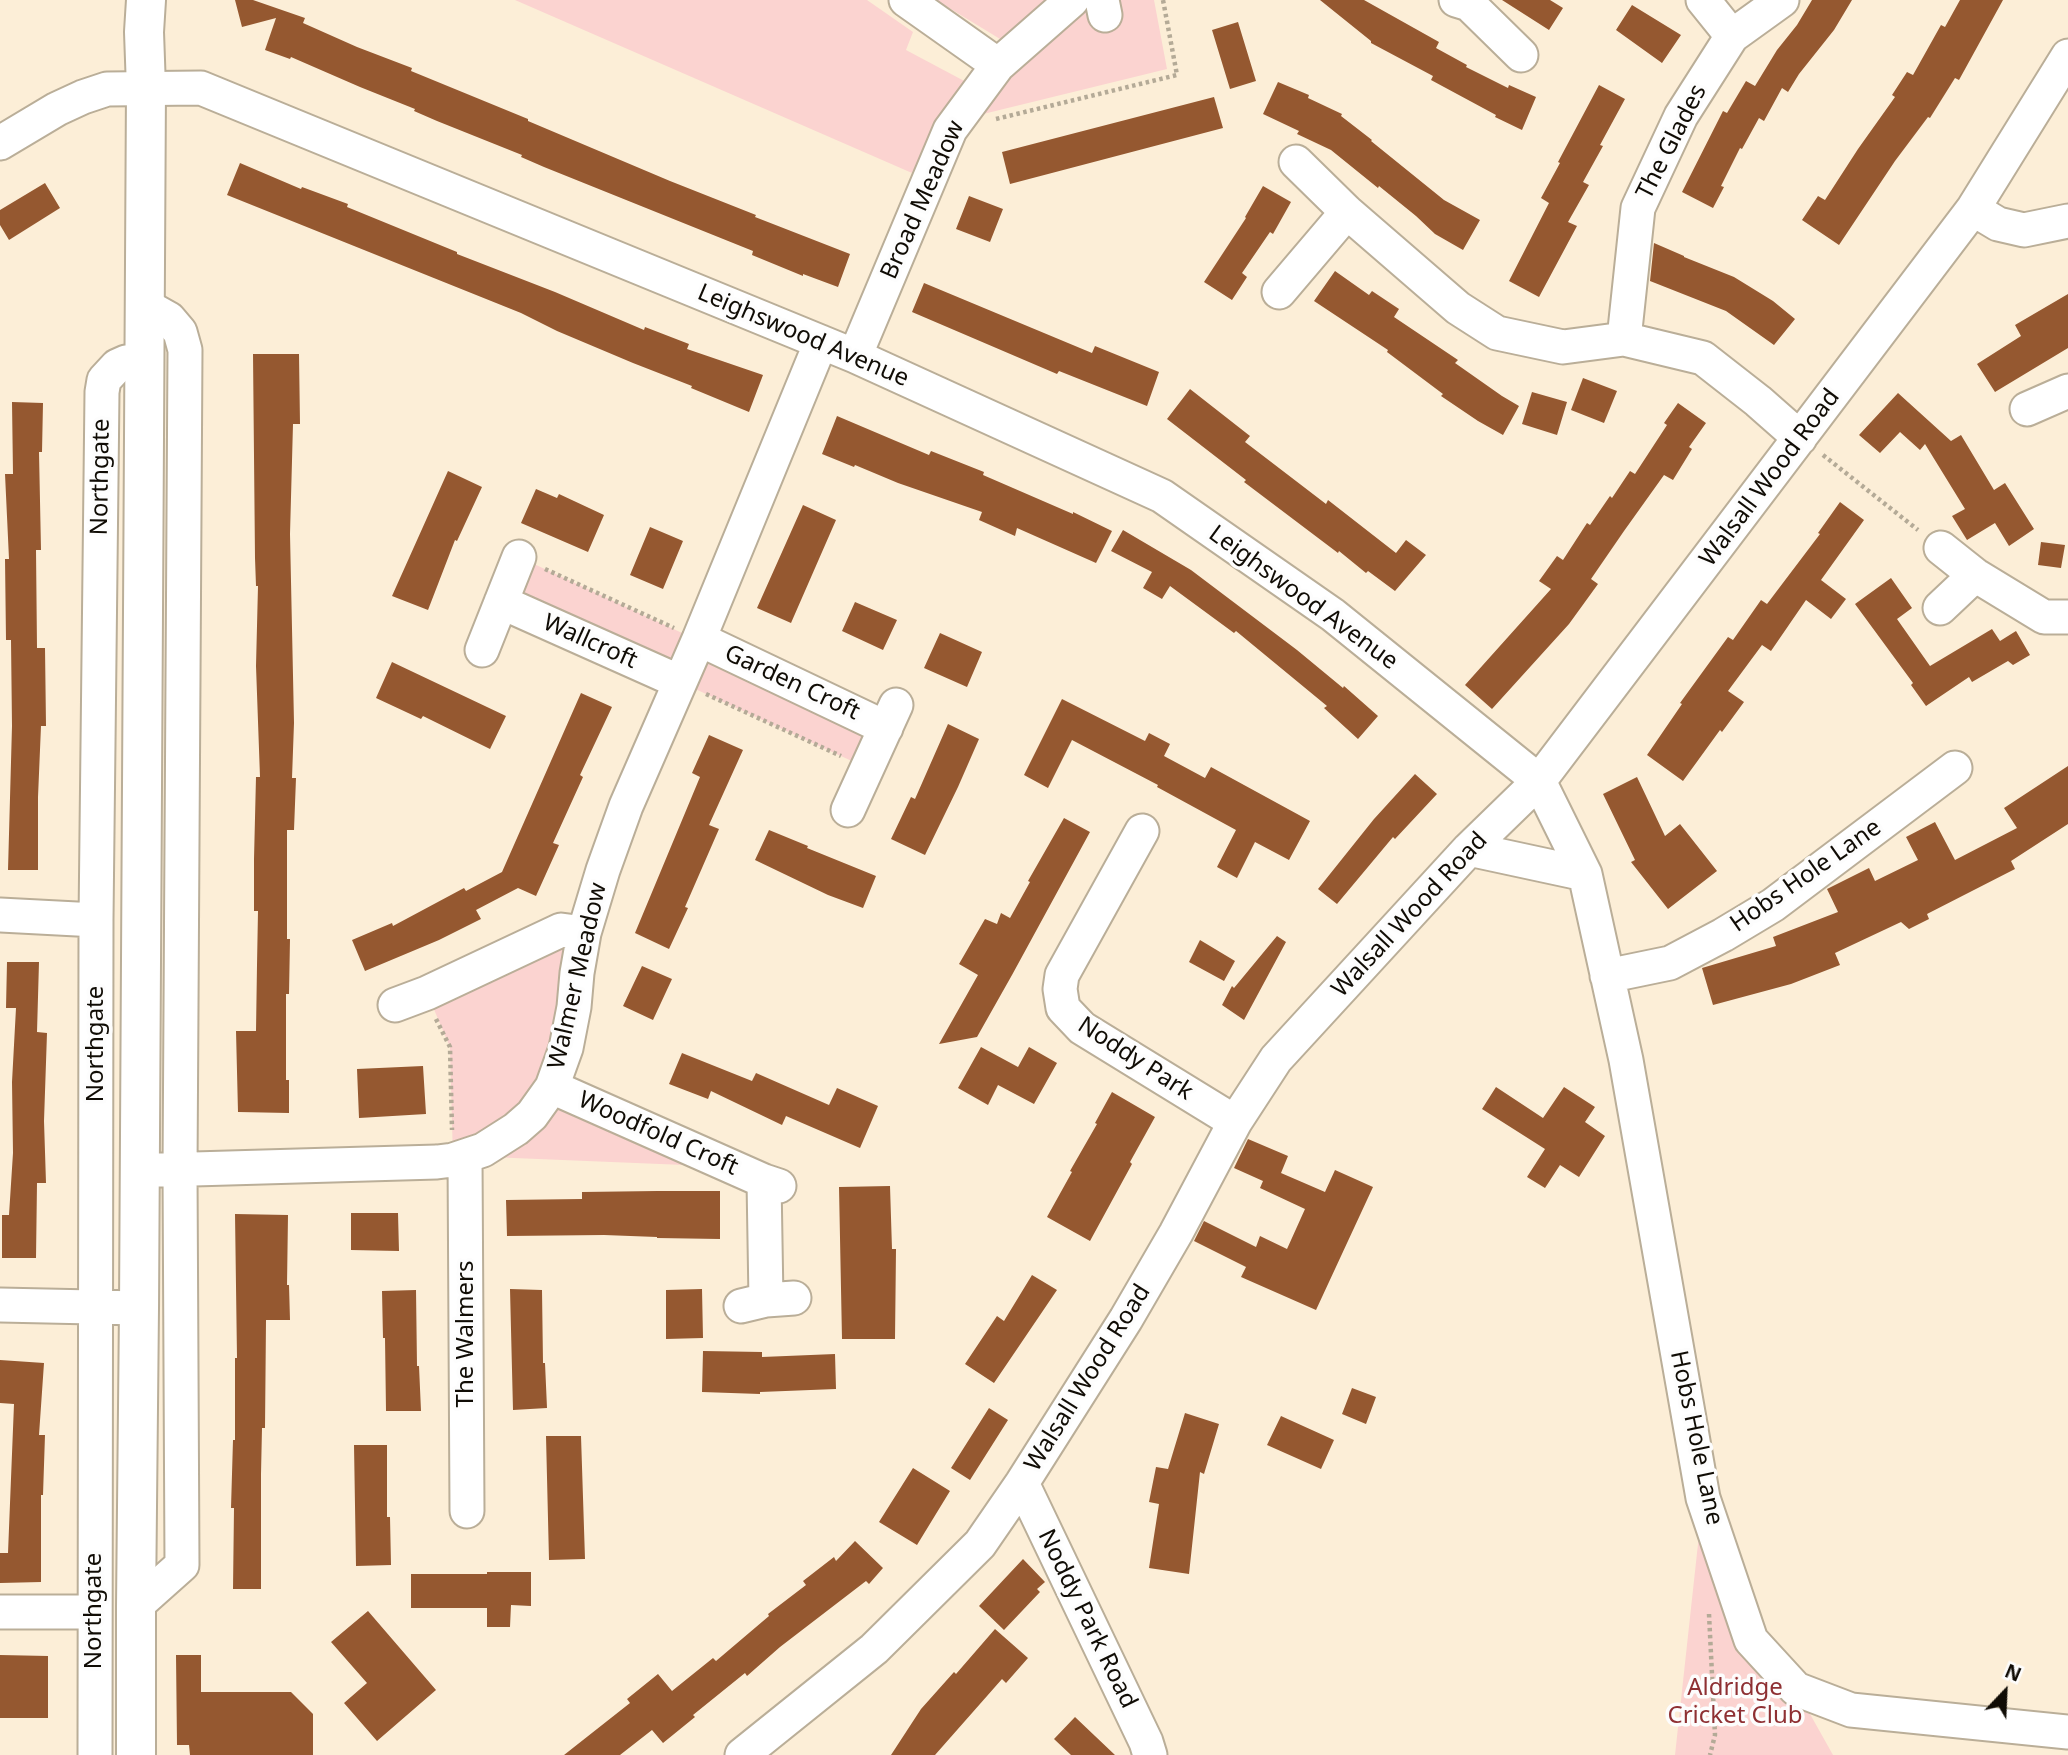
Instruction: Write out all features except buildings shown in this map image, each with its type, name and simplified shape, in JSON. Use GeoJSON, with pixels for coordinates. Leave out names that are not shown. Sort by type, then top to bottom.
{"type":"FeatureCollection","features":[{"type":"Feature","properties":{"kind":"main road","name":"Northgate"},"geometry":{"type":"LineString","coordinates":[[136,1755],[146,0]]}},
{"type":"Feature","properties":{"kind":"street"},"geometry":{"type":"LineString","coordinates":[[906,0],[998,65]]}},
{"type":"Feature","properties":{"kind":"street","name":"Broad Meadow"},"geometry":{"type":"LineString","coordinates":[[855,355],[950,130],[998,65],[1072,0]]}},
{"type":"Feature","properties":{"kind":"street"},"geometry":{"type":"LineString","coordinates":[[1703,0],[1732,36]]}},
{"type":"Feature","properties":{"kind":"street","name":"The Glades"},"geometry":{"type":"LineString","coordinates":[[1624,339],[1638,208],[1681,116],[1732,36],[1782,0]]}},
{"type":"Feature","properties":{"kind":"street"},"geometry":{"type":"LineString","coordinates":[[1466,1],[1521,55]]}},
{"type":"Feature","properties":{"kind":"street","name":"Walsall Wood Road"},"geometry":{"type":"LineString","coordinates":[[742,1755],[874,1649],[980,1544],[1022,1483],[1132,1308],[1176,1233],[1235,1122],[1276,1059],[1469,849],[1539,781],[1973,209],[2068,56]]}},
{"type":"Feature","properties":{"kind":"street","name":"Leighswood Avenue"},"geometry":{"type":"LineString","coordinates":[[0,143],[57,109],[107,89],[201,88],[855,355],[1162,496],[1333,615],[1539,781]]}},
{"type":"Feature","properties":{"kind":"street"},"geometry":{"type":"LineString","coordinates":[[1296,162],[1347,212],[1458,308],[1497,333],[1563,347],[1624,339],[1703,358],[1800,438]]}},
{"type":"Feature","properties":{"kind":"street"},"geometry":{"type":"LineString","coordinates":[[1973,209],[1998,224],[2024,230],[2068,221]]}},
{"type":"Feature","properties":{"kind":"street"},"geometry":{"type":"LineString","coordinates":[[1279,292],[1347,212]]}},
{"type":"Feature","properties":{"kind":"street","name":"Northgate"},"geometry":{"type":"LineString","coordinates":[[135,1606],[182,1565],[180,1170],[184,350],[180,332],[169,319],[144,305]]}},
{"type":"Feature","properties":{"kind":"street","name":"Walmer Meadow"},"geometry":{"type":"LineString","coordinates":[[139,1170],[437,1162],[483,1150],[532,1115],[552,1087],[566,1048],[584,933],[626,806],[699,639],[821,342]]}},
{"type":"Feature","properties":{"kind":"street","name":"Northgate"},"geometry":{"type":"LineString","coordinates":[[95,1755],[96,920],[102,392],[104,380],[117,366],[125,362],[143,361]]}},
{"type":"Feature","properties":{"kind":"street"},"geometry":{"type":"LineString","coordinates":[[2027,409],[2068,391]]}},
{"type":"Feature","properties":{"kind":"street"},"geometry":{"type":"LineString","coordinates":[[1941,548],[1975,575],[2044,617],[2068,617]]}},
{"type":"Feature","properties":{"kind":"street"},"geometry":{"type":"LineString","coordinates":[[482,650],[519,557]]}},
{"type":"Feature","properties":{"kind":"street"},"geometry":{"type":"LineString","coordinates":[[1940,608],[1975,575]]}},
{"type":"Feature","properties":{"kind":"street","name":"Wallcroft"},"geometry":{"type":"LineString","coordinates":[[500,603],[680,681]]}},
{"type":"Feature","properties":{"kind":"street","name":"Garden Croft"},"geometry":{"type":"LineString","coordinates":[[699,639],[891,716],[848,810]]}},
{"type":"Feature","properties":{"kind":"street","name":"Hobs Hole Lane"},"geometry":{"type":"LineString","coordinates":[[1608,976],[1670,963],[1723,935],[1773,905],[1955,768]]}},
{"type":"Feature","properties":{"kind":"street","name":"Hobs Hole Lane"},"geometry":{"type":"LineString","coordinates":[[1539,781],[1585,874],[1626,1060],[1703,1498],[1751,1640],[1797,1689],[1851,1710],[2068,1732]]}},
{"type":"Feature","properties":{"kind":"street","name":"Noddy Park"},"geometry":{"type":"LineString","coordinates":[[1142,831],[1062,975],[1060,989],[1063,1008],[1082,1028],[1235,1122]]}},
{"type":"Feature","properties":{"kind":"street"},"geometry":{"type":"LineString","coordinates":[[1469,849],[1585,874]]}},
{"type":"Feature","properties":{"kind":"street"},"geometry":{"type":"LineString","coordinates":[[0,915],[96,920]]}},
{"type":"Feature","properties":{"kind":"street"},"geometry":{"type":"LineString","coordinates":[[395,1004],[431,1004],[561,930],[584,933]]}},
{"type":"Feature","properties":{"kind":"street","name":"Woodfold Croft"},"geometry":{"type":"LineString","coordinates":[[552,1087],[772,1184],[767,1302]]}},
{"type":"Feature","properties":{"kind":"street","name":"The Walmers"},"geometry":{"type":"LineString","coordinates":[[459,1158],[467,1512]]}},
{"type":"Feature","properties":{"kind":"street"},"geometry":{"type":"LineString","coordinates":[[0,1305],[139,1308]]}},
{"type":"Feature","properties":{"kind":"street","name":"Noddy Park Road"},"geometry":{"type":"LineString","coordinates":[[1022,1483],[1150,1755]]}},
{"type":"Feature","properties":{"kind":"street"},"geometry":{"type":"LineString","coordinates":[[0,1612],[94,1612]]}},
{"type":"Feature","properties":{"kind":"path"},"geometry":{"type":"LineString","coordinates":[[950,130],[1177,75],[1163,0]]}},
{"type":"Feature","properties":{"kind":"path"},"geometry":{"type":"LineString","coordinates":[[1800,438],[1941,548]]}},
{"type":"Feature","properties":{"kind":"path"},"geometry":{"type":"LineString","coordinates":[[519,557],[699,639]]}},
{"type":"Feature","properties":{"kind":"path"},"geometry":{"type":"LineString","coordinates":[[680,681],[867,768]]}},
{"type":"Feature","properties":{"kind":"path"},"geometry":{"type":"LineString","coordinates":[[431,1004],[450,1047],[459,1158]]}},
{"type":"Feature","properties":{"kind":"path"},"geometry":{"type":"LineString","coordinates":[[1709,1609],[1714,1735],[1710,1755]]}},
{"type":"Feature","properties":{"kind":"green space"},"geometry":{"type":"Polygon","coordinates":[[[515,0],[867,0],[913,32],[906,50],[968,83],[937,128],[912,173],[515,0]]]}},
{"type":"Feature","properties":{"kind":"green space"},"geometry":{"type":"Polygon","coordinates":[[[936,0],[1050,0],[1005,42],[936,0]]]}},
{"type":"Feature","properties":{"kind":"green space"},"geometry":{"type":"Polygon","coordinates":[[[1084,0],[1154,0],[1167,69],[971,117],[1084,0]]]}},
{"type":"Feature","properties":{"kind":"green space"},"geometry":{"type":"Polygon","coordinates":[[[519,557],[886,728],[867,768],[501,602],[519,557]]]}},
{"type":"Feature","properties":{"kind":"green space"},"geometry":{"type":"Polygon","coordinates":[[[584,933],[552,1087],[733,1167],[465,1156],[453,1160],[450,1047],[427,993],[584,933]]]}},
{"type":"Feature","properties":{"kind":"green space","name":"Aldridge Cricket Club"},"geometry":{"type":"Polygon","coordinates":[[[1703,1498],[1751,1640],[1796,1689],[1833,1755],[1675,1755],[1703,1498]]]}}]}
